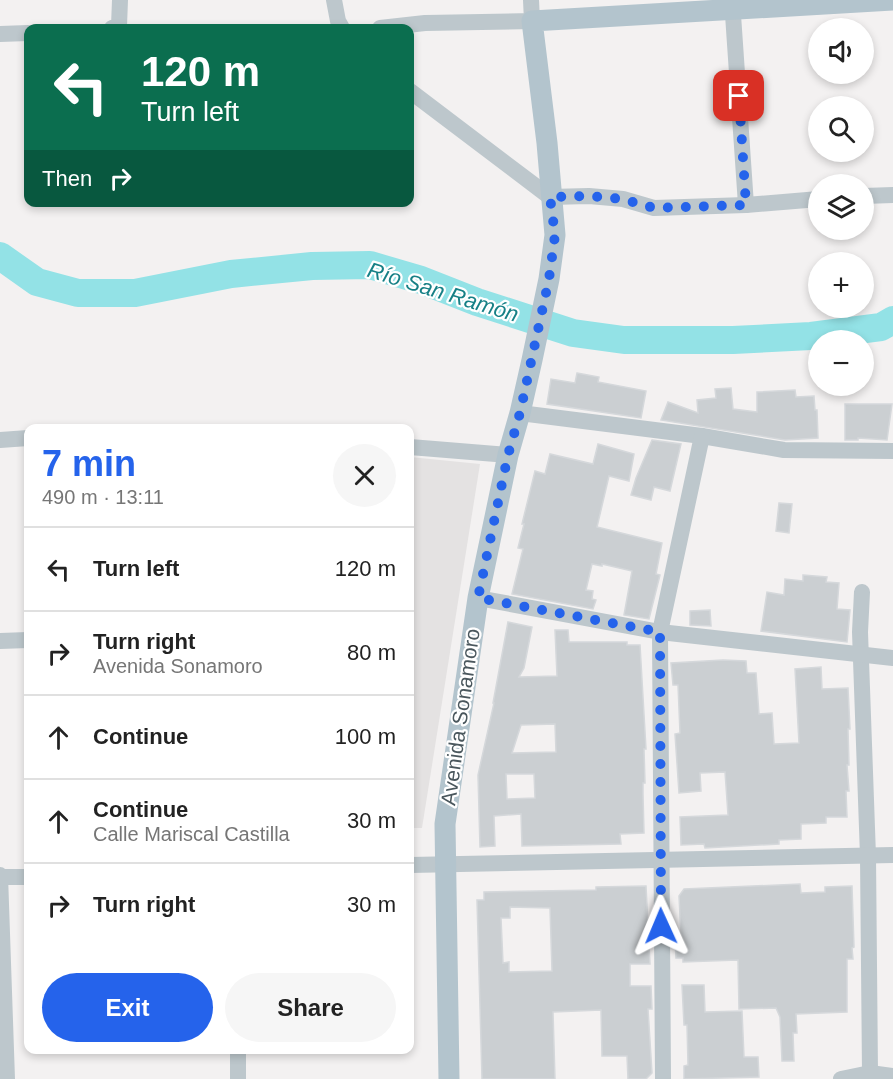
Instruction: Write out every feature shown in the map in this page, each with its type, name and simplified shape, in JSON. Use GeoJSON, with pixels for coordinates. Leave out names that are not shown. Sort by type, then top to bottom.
{"type":"FeatureCollection","features":[{"type":"Feature","properties":{"kind":"main road"},"geometry":{"type":"LineString","coordinates":[[531,10],[893,0]]}},
{"type":"Feature","properties":{"kind":"main road","name":"Avenida Sonamoro"},"geometry":{"type":"LineString","coordinates":[[449,1079],[445,824],[478,598],[508,455],[532,360],[549,279],[555,235],[547,143],[531,10]]}},
{"type":"Feature","properties":{"kind":"street"},"geometry":{"type":"LineString","coordinates":[[119,24],[120,0]]}},
{"type":"Feature","properties":{"kind":"street"},"geometry":{"type":"LineString","coordinates":[[334,0],[340,24]]}},
{"type":"Feature","properties":{"kind":"street"},"geometry":{"type":"LineString","coordinates":[[732,4],[746,205]]}},
{"type":"Feature","properties":{"kind":"street"},"geometry":{"type":"LineString","coordinates":[[414,24],[531,10]]}},
{"type":"Feature","properties":{"kind":"street"},"geometry":{"type":"LineString","coordinates":[[0,34],[24,33]]}},
{"type":"Feature","properties":{"kind":"street"},"geometry":{"type":"LineString","coordinates":[[414,94],[550,197],[589,196],[622,199],[654,208],[746,205],[808,200]]}},
{"type":"Feature","properties":{"kind":"street"},"geometry":{"type":"LineString","coordinates":[[874,196],[893,195]]}},
{"type":"Feature","properties":{"kind":"street"},"geometry":{"type":"LineString","coordinates":[[520,413],[702,436],[784,450],[893,451]]}},
{"type":"Feature","properties":{"kind":"street"},"geometry":{"type":"LineString","coordinates":[[663,1079],[660,632],[702,436]]}},
{"type":"Feature","properties":{"kind":"street"},"geometry":{"type":"LineString","coordinates":[[0,440],[24,438]]}},
{"type":"Feature","properties":{"kind":"street"},"geometry":{"type":"LineString","coordinates":[[414,447],[508,455]]}},
{"type":"Feature","properties":{"kind":"street"},"geometry":{"type":"LineString","coordinates":[[862,592],[860,632],[868,856],[870,1073]]}},
{"type":"Feature","properties":{"kind":"street"},"geometry":{"type":"LineString","coordinates":[[478,598],[660,632],[893,658]]}},
{"type":"Feature","properties":{"kind":"street"},"geometry":{"type":"LineString","coordinates":[[0,641],[24,640]]}},
{"type":"Feature","properties":{"kind":"street"},"geometry":{"type":"LineString","coordinates":[[414,865],[893,855]]}},
{"type":"Feature","properties":{"kind":"street"},"geometry":{"type":"LineString","coordinates":[[7,1079],[0,877],[24,877]]}},
{"type":"Feature","properties":{"kind":"street"},"geometry":{"type":"LineString","coordinates":[[238,1054],[238,1079]]}},
{"type":"Feature","properties":{"kind":"street"},"geometry":{"type":"LineString","coordinates":[[841,1079],[870,1073],[893,1076]]}},
{"type":"Feature","properties":{"kind":"shaded area"},"geometry":{"type":"Polygon","coordinates":[[[414,457],[480,464],[422,828],[414,828],[414,457]]]}},
{"type":"Feature","properties":{"kind":"building"},"geometry":{"type":"Polygon","coordinates":[[[577,373],[599,377],[598,382],[646,391],[641,418],[547,404],[551,379],[575,383],[577,373]]]}},
{"type":"Feature","properties":{"kind":"building"},"geometry":{"type":"Polygon","coordinates":[[[731,388],[733,409],[757,412],[757,392],[795,390],[796,397],[814,396],[818,438],[785,440],[661,420],[668,402],[698,413],[697,400],[716,398],[715,389],[731,388]]]}},
{"type":"Feature","properties":{"kind":"building"},"geometry":{"type":"Polygon","coordinates":[[[845,404],[892,404],[887,440],[858,438],[858,440],[845,440],[845,404]]]}},
{"type":"Feature","properties":{"kind":"building"},"geometry":{"type":"Polygon","coordinates":[[[652,440],[681,444],[670,491],[654,487],[651,500],[631,495],[652,440]]]}},
{"type":"Feature","properties":{"kind":"building"},"geometry":{"type":"Polygon","coordinates":[[[598,444],[634,454],[629,481],[609,476],[597,527],[662,543],[656,574],[660,575],[649,619],[624,615],[632,571],[602,564],[602,566],[592,564],[586,590],[593,591],[592,599],[596,600],[593,609],[512,594],[523,549],[518,548],[524,524],[522,524],[535,471],[545,474],[550,454],[593,464],[598,444]]]}},
{"type":"Feature","properties":{"kind":"building"},"geometry":{"type":"Polygon","coordinates":[[[779,503],[792,504],[789,533],[776,531],[779,503]]]}},
{"type":"Feature","properties":{"kind":"building"},"geometry":{"type":"Polygon","coordinates":[[[803,575],[827,577],[826,582],[839,583],[837,609],[850,610],[847,642],[761,631],[767,592],[784,595],[785,579],[803,581],[803,575]]]}},
{"type":"Feature","properties":{"kind":"building"},"geometry":{"type":"Polygon","coordinates":[[[710,610],[711,626],[690,625],[690,611],[710,610]]]}},
{"type":"Feature","properties":{"kind":"building"},"geometry":{"type":"Polygon","coordinates":[[[508,622],[532,627],[524,668],[519,677],[557,676],[555,630],[568,630],[569,642],[627,642],[627,645],[640,645],[646,749],[644,749],[645,783],[643,783],[644,833],[620,834],[621,844],[522,846],[521,814],[494,816],[495,846],[480,847],[478,775],[508,622]],[[555,724],[521,725],[512,753],[556,752],[555,724]],[[506,774],[507,799],[535,798],[534,774],[506,774]]]}},
{"type":"Feature","properties":{"kind":"building"},"geometry":{"type":"Polygon","coordinates":[[[746,661],[747,673],[756,673],[759,714],[772,713],[774,744],[799,743],[795,669],[821,667],[822,689],[848,688],[850,729],[848,729],[847,817],[826,817],[826,823],[801,824],[801,839],[779,840],[779,844],[705,848],[704,844],[681,845],[680,817],[728,815],[725,772],[700,773],[701,791],[679,793],[675,734],[680,733],[678,685],[673,685],[671,663],[746,661]]]}},
{"type":"Feature","properties":{"kind":"building"},"geometry":{"type":"Polygon","coordinates":[[[800,884],[801,893],[825,892],[825,887],[852,886],[853,959],[847,959],[847,1012],[796,1014],[797,1033],[793,1033],[794,1061],[782,1061],[780,1017],[776,1008],[739,1009],[738,960],[683,962],[683,958],[676,958],[675,938],[681,938],[679,896],[684,889],[800,884]]]}},
{"type":"Feature","properties":{"kind":"building"},"geometry":{"type":"Polygon","coordinates":[[[646,886],[650,964],[630,964],[630,986],[651,986],[652,1009],[648,1009],[652,1073],[646,1079],[628,1079],[627,1056],[602,1056],[601,1010],[553,1012],[555,1079],[482,1079],[477,900],[484,900],[484,892],[596,890],[596,887],[646,886]],[[510,907],[510,918],[501,918],[503,963],[509,962],[509,972],[552,971],[550,908],[510,907]]]}},
{"type":"Feature","properties":{"kind":"building"},"geometry":{"type":"Polygon","coordinates":[[[682,985],[704,985],[705,1012],[742,1011],[744,1057],[758,1057],[759,1077],[684,1079],[684,1066],[688,1065],[687,1025],[684,1025],[682,985]]]}},
{"type":"Feature","properties":{"kind":"waterway","name":"Río San Ramón"},"geometry":{"type":"LineString","coordinates":[[0,256],[37,282],[78,293],[135,293],[231,274],[312,266],[370,265],[421,280],[477,302],[573,333],[624,340],[733,340],[811,336],[881,327],[893,320]]}},
{"type":"Feature","properties":{"kind":"route"},"geometry":{"type":"LineString","coordinates":[[661,926],[660,632],[478,598],[549,279],[555,235],[550,197],[589,196],[622,199],[654,208],[746,205],[739,96]]}}]}
